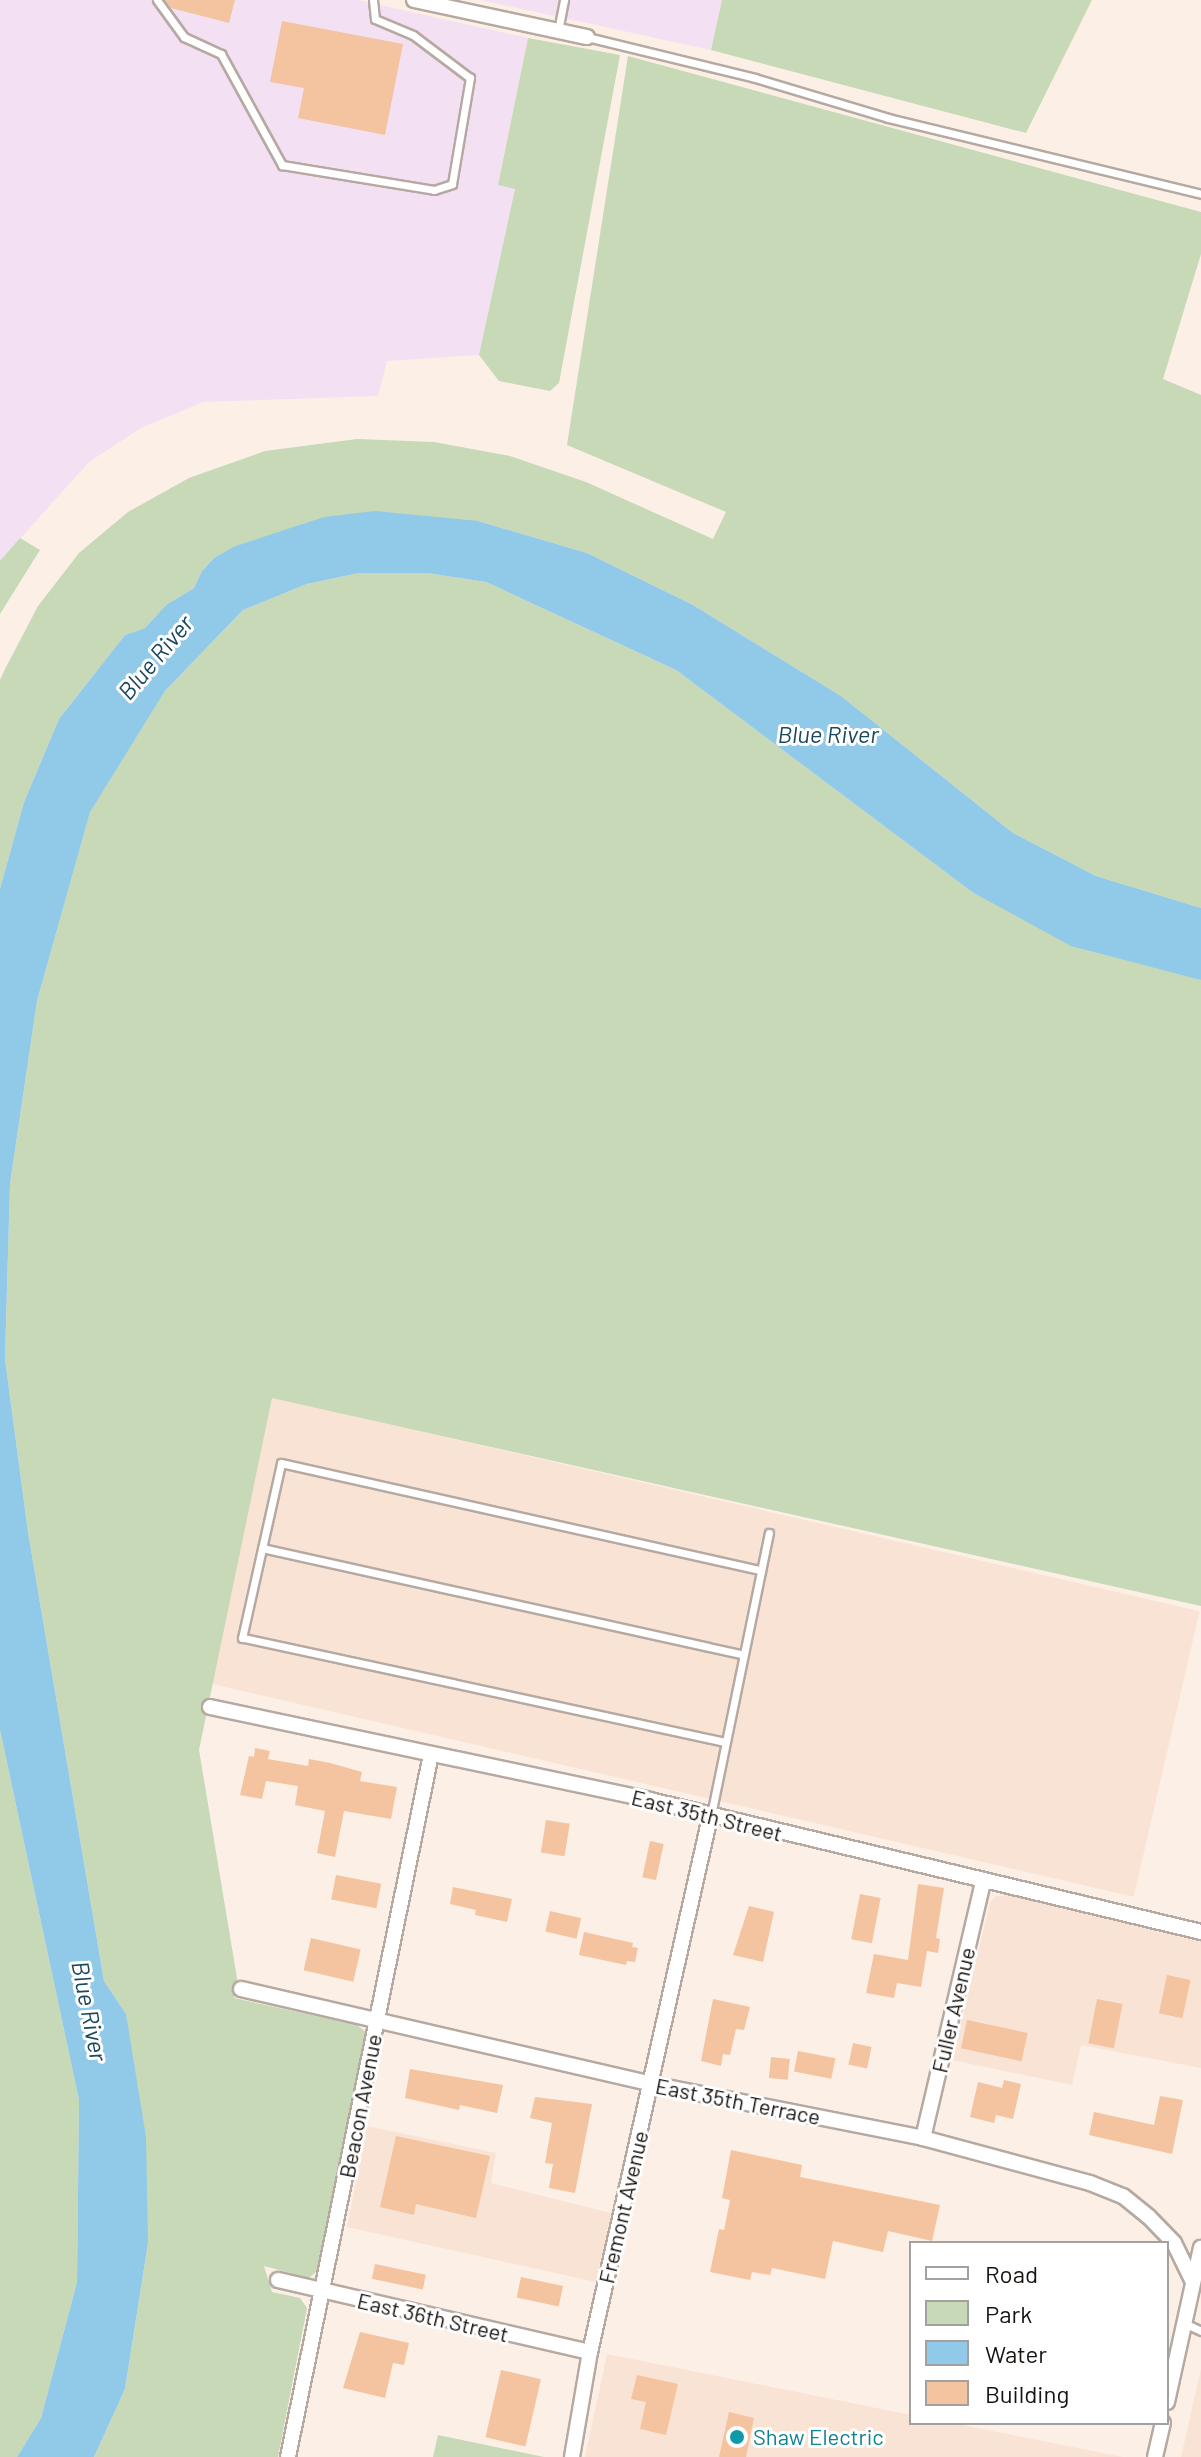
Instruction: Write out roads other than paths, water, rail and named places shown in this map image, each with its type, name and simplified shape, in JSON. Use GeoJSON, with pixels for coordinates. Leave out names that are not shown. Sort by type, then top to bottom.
{"type":"FeatureCollection","features":[{"type":"Feature","properties":{"kind":"street"},"geometry":{"type":"LineString","coordinates":[[414,0],[587,37]]}},
{"type":"Feature","properties":{"kind":"street","name":"East 35th Street"},"geometry":{"type":"LineString","coordinates":[[210,1707],[650,1800],[710,1817],[1201,1932]]}},
{"type":"Feature","properties":{"kind":"street","name":"Beacon Avenue"},"geometry":{"type":"LineString","coordinates":[[288,2457],[431,1754]]}},
{"type":"Feature","properties":{"kind":"street","name":"Fremont Avenue"},"geometry":{"type":"LineString","coordinates":[[572,2457],[590,2352],[710,1817]]}},
{"type":"Feature","properties":{"kind":"street","name":"Fuller Avenue"},"geometry":{"type":"LineString","coordinates":[[923,2138],[983,1882]]}},
{"type":"Feature","properties":{"kind":"street","name":"East 35th Terrace"},"geometry":{"type":"LineString","coordinates":[[241,1989],[651,2084],[923,2138],[1090,2183],[1123,2196],[1174,2243],[1193,2282]]}},
{"type":"Feature","properties":{"kind":"street"},"geometry":{"type":"LineString","coordinates":[[1169,2393],[1201,2248]]}},
{"type":"Feature","properties":{"kind":"street","name":"East 36th Street"},"geometry":{"type":"LineString","coordinates":[[278,2280],[590,2352]]}},
{"type":"Feature","properties":{"kind":"street"},"geometry":{"type":"LineString","coordinates":[[1155,2457],[1163,2425]]}},
{"type":"Feature","properties":{"kind":"lane"},"geometry":{"type":"LineString","coordinates":[[157,0],[184,37],[221,54],[282,165],[434,190],[452,184],[470,78],[413,35],[375,19],[373,0]]}},
{"type":"Feature","properties":{"kind":"lane"},"geometry":{"type":"LineString","coordinates":[[558,31],[564,0]]}},
{"type":"Feature","properties":{"kind":"lane"},"geometry":{"type":"LineString","coordinates":[[587,37],[755,78],[888,118],[1201,194]]}},
{"type":"Feature","properties":{"kind":"lane"},"geometry":{"type":"LineString","coordinates":[[725,1742],[242,1638],[281,1463],[761,1570]]}},
{"type":"Feature","properties":{"kind":"lane"},"geometry":{"type":"LineString","coordinates":[[710,1817],[769,1533]]}},
{"type":"Feature","properties":{"kind":"lane"},"geometry":{"type":"LineString","coordinates":[[262,1548],[743,1655]]}},
{"type":"Feature","properties":{"kind":"lane"},"geometry":{"type":"LineString","coordinates":[[1184,2323],[1201,2331]]}},
{"type":"Feature","properties":{"kind":"water","name":"Blue River"},"geometry":{"type":"Polygon","coordinates":[[[375,511],[478,521],[587,553],[693,605],[841,696],[1013,833],[1096,876],[1201,908],[1201,980],[1071,946],[972,892],[676,670],[486,582],[427,573],[359,573],[307,584],[243,610],[165,691],[90,812],[37,1001],[10,1184],[5,1359],[28,1532],[104,1981],[126,2014],[146,2137],[148,2243],[125,2389],[94,2457],[17,2457],[41,2418],[77,2282],[79,2100],[0,1730],[0,889],[24,802],[59,719],[125,635],[145,628],[166,605],[194,588],[202,571],[214,558],[233,547],[324,517],[375,511]]]}},
{"type":"Feature","properties":{"kind":"place","name":"Shaw Electric"},"geometry":{"type":"Point","coordinates":[737,2437]}}]}
